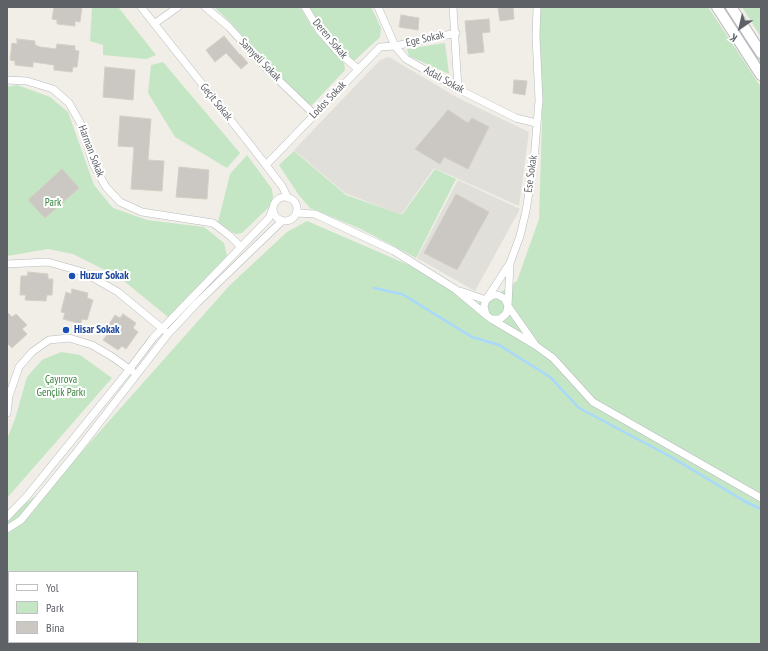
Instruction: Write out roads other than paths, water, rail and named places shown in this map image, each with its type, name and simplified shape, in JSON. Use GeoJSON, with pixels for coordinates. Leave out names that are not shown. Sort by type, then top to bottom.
{"type":"FeatureCollection","features":[{"type":"Feature","properties":{"kind":"main road"},"geometry":{"type":"LineString","coordinates":[[717,7],[761,75]]}},
{"type":"Feature","properties":{"kind":"main road"},"geometry":{"type":"LineString","coordinates":[[731,7],[761,53]]}},
{"type":"Feature","properties":{"kind":"street","name":"Geçit Sokak"},"geometry":{"type":"LineString","coordinates":[[141,7],[266,165],[282,186],[288,198]]}},
{"type":"Feature","properties":{"kind":"street"},"geometry":{"type":"LineString","coordinates":[[154,24],[178,7]]}},
{"type":"Feature","properties":{"kind":"street","name":"Samyeli Sokak"},"geometry":{"type":"LineString","coordinates":[[205,7],[229,27],[265,67],[314,114]]}},
{"type":"Feature","properties":{"kind":"street","name":"Deren Sokak"},"geometry":{"type":"LineString","coordinates":[[305,7],[319,30],[337,51],[358,69]]}},
{"type":"Feature","properties":{"kind":"street","name":"Adalı Sokak"},"geometry":{"type":"LineString","coordinates":[[378,7],[395,46],[406,59],[516,118],[536,123]]}},
{"type":"Feature","properties":{"kind":"street","name":"Ege Sokak"},"geometry":{"type":"LineString","coordinates":[[453,7],[456,33],[458,88]]}},
{"type":"Feature","properties":{"kind":"street","name":"Ese Sokak"},"geometry":{"type":"LineString","coordinates":[[486,300],[510,263],[520,236],[526,211],[534,160],[540,82],[536,36],[537,7]]}},
{"type":"Feature","properties":{"kind":"street","name":"Ege Sokak"},"geometry":{"type":"LineString","coordinates":[[395,46],[456,33]]}},
{"type":"Feature","properties":{"kind":"street","name":"Lodos Sokak"},"geometry":{"type":"LineString","coordinates":[[266,165],[380,47],[395,46]]}},
{"type":"Feature","properties":{"kind":"street","name":"Harman Sokak"},"geometry":{"type":"LineString","coordinates":[[7,80],[27,80],[52,89],[69,103],[82,126],[94,164],[106,187],[120,202],[142,212],[213,223],[241,247]]}},
{"type":"Feature","properties":{"kind":"street"},"geometry":{"type":"LineString","coordinates":[[7,518],[27,496],[130,370],[162,327],[269,218],[273,208],[280,198],[292,199],[296,205],[296,213],[292,219],[282,221],[168,334],[75,454],[21,520],[7,529]]}},
{"type":"Feature","properties":{"kind":"street"},"geometry":{"type":"LineString","coordinates":[[273,208],[275,215],[282,221]]}},
{"type":"Feature","properties":{"kind":"street"},"geometry":{"type":"LineString","coordinates":[[296,213],[315,214],[394,251],[455,289],[489,317],[535,345],[553,358],[593,402],[761,498]]}},
{"type":"Feature","properties":{"kind":"street"},"geometry":{"type":"LineString","coordinates":[[7,264],[48,262],[83,272],[118,292],[162,327],[168,334]]}},
{"type":"Feature","properties":{"kind":"street"},"geometry":{"type":"LineString","coordinates":[[510,263],[508,306],[508,310],[503,317],[496,320],[489,317],[484,309],[486,300],[493,295],[502,296],[507,302],[508,306],[535,345]]}},
{"type":"Feature","properties":{"kind":"street"},"geometry":{"type":"LineString","coordinates":[[455,289],[486,300]]}},
{"type":"Feature","properties":{"kind":"street"},"geometry":{"type":"LineString","coordinates":[[7,413],[9,396],[20,367],[32,352],[49,340],[69,338],[92,345],[138,374]]}},
{"type":"Feature","properties":{"kind":"waterway"},"geometry":{"type":"LineString","coordinates":[[374,288],[402,294],[472,337],[499,345],[550,377],[579,408],[673,458],[744,501],[761,509]]}},
{"type":"Feature","properties":{"kind":"place","name":"Huzur Sokak"},"geometry":{"type":"Point","coordinates":[72,276]}},
{"type":"Feature","properties":{"kind":"place","name":"Hisar Sokak"},"geometry":{"type":"Point","coordinates":[66,330]}},
{"type":"Feature","properties":{"kind":"park label","name":"Park"},"geometry":{"type":"Point","coordinates":[53,203]}},
{"type":"Feature","properties":{"kind":"park label","name":"Çayırova Gençlik Parkı"},"geometry":{"type":"Point","coordinates":[61,386]}}]}
